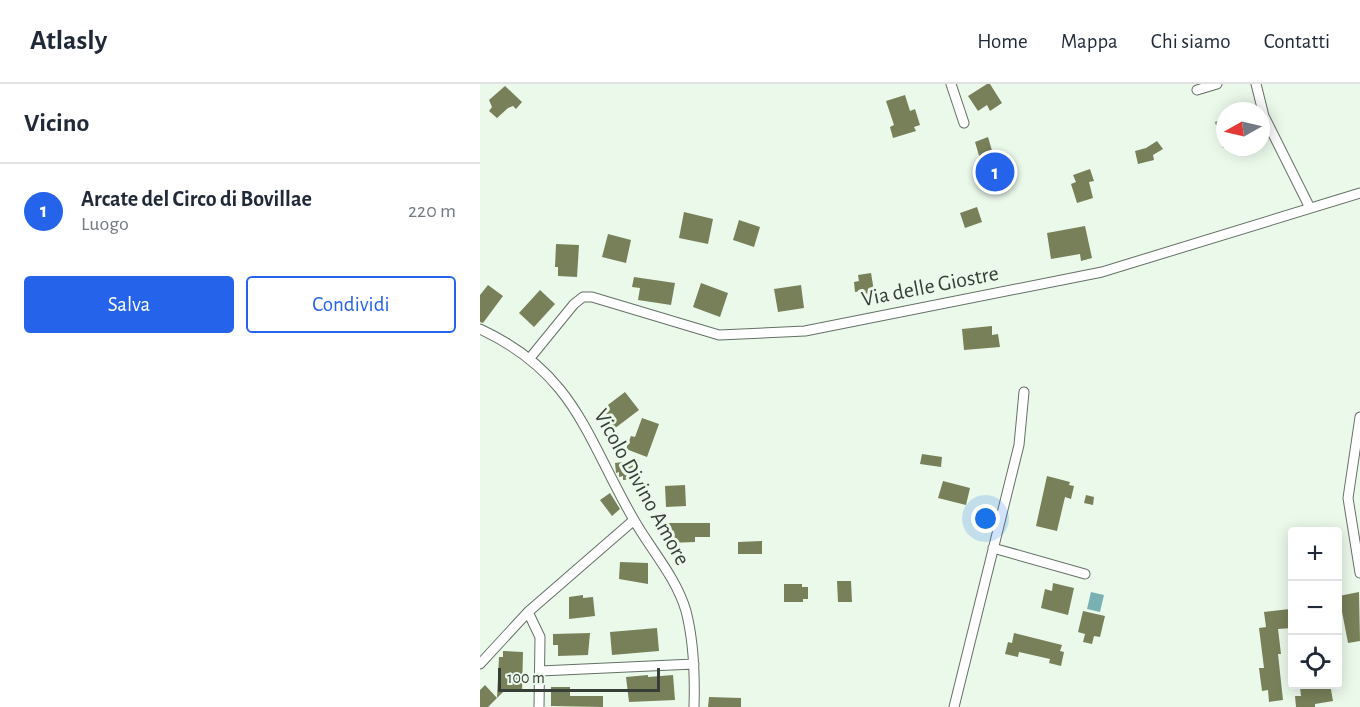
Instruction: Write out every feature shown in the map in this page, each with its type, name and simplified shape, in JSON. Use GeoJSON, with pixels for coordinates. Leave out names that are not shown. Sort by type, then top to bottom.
{"type":"FeatureCollection","features":[{"type":"Feature","properties":{"kind":"street"},"geometry":{"type":"LineString","coordinates":[[951,84],[964,123]]}},
{"type":"Feature","properties":{"kind":"street"},"geometry":{"type":"LineString","coordinates":[[1197,90],[1217,84]]}},
{"type":"Feature","properties":{"kind":"street"},"geometry":{"type":"LineString","coordinates":[[1256,84],[1264,116],[1310,208]]}},
{"type":"Feature","properties":{"kind":"street","name":"Via delle Giostre"},"geometry":{"type":"LineString","coordinates":[[530,358],[574,304],[583,297],[592,297],[719,335],[796,333],[1092,274],[1360,193]]}},
{"type":"Feature","properties":{"kind":"street","name":"Vicolo Divino Amore"},"geometry":{"type":"LineString","coordinates":[[480,329],[512,345],[530,358],[565,393],[579,414],[634,520],[665,568],[682,601],[690,633],[694,707]]}},
{"type":"Feature","properties":{"kind":"street"},"geometry":{"type":"LineString","coordinates":[[954,707],[1018,445],[1024,392]]}},
{"type":"Feature","properties":{"kind":"street"},"geometry":{"type":"LineString","coordinates":[[1360,417],[1348,498],[1360,573]]}},
{"type":"Feature","properties":{"kind":"street"},"geometry":{"type":"LineString","coordinates":[[480,664],[528,612],[634,520]]}},
{"type":"Feature","properties":{"kind":"street"},"geometry":{"type":"LineString","coordinates":[[993,548],[1085,574]]}},
{"type":"Feature","properties":{"kind":"street"},"geometry":{"type":"LineString","coordinates":[[528,612],[540,637],[539,707]]}},
{"type":"Feature","properties":{"kind":"street"},"geometry":{"type":"LineString","coordinates":[[540,671],[693,664]]}},
{"type":"Feature","properties":{"kind":"water"},"geometry":{"type":"Polygon","coordinates":[[[1091,592],[1104,595],[1100,612],[1087,609],[1091,592]]]}},
{"type":"Feature","properties":{"kind":"building"},"geometry":{"type":"Polygon","coordinates":[[[990,84],[1002,103],[990,111],[987,105],[978,111],[968,96],[990,84]]]}},
{"type":"Feature","properties":{"kind":"building"},"geometry":{"type":"Polygon","coordinates":[[[505,86],[522,102],[516,109],[513,106],[508,108],[497,118],[489,111],[492,107],[489,100],[505,86]]]}},
{"type":"Feature","properties":{"kind":"building"},"geometry":{"type":"Polygon","coordinates":[[[905,95],[910,111],[915,109],[920,125],[914,127],[916,131],[893,138],[890,127],[894,125],[886,101],[905,95]]]}},
{"type":"Feature","properties":{"kind":"building"},"geometry":{"type":"Polygon","coordinates":[[[988,137],[993,154],[980,159],[975,142],[988,137]]]}},
{"type":"Feature","properties":{"kind":"building"},"geometry":{"type":"Polygon","coordinates":[[[1157,141],[1163,149],[1153,155],[1154,160],[1138,164],[1135,151],[1146,148],[1157,141]]]}},
{"type":"Feature","properties":{"kind":"building"},"geometry":{"type":"Polygon","coordinates":[[[1090,169],[1094,181],[1089,182],[1093,198],[1077,203],[1071,184],[1076,182],[1073,175],[1090,169]]]}},
{"type":"Feature","properties":{"kind":"building"},"geometry":{"type":"Polygon","coordinates":[[[977,207],[982,222],[965,228],[960,213],[977,207]]]}},
{"type":"Feature","properties":{"kind":"building"},"geometry":{"type":"Polygon","coordinates":[[[684,212],[713,219],[708,244],[679,238],[684,212]]]}},
{"type":"Feature","properties":{"kind":"building"},"geometry":{"type":"Polygon","coordinates":[[[739,220],[760,227],[754,247],[733,240],[739,220]]]}},
{"type":"Feature","properties":{"kind":"building"},"geometry":{"type":"Polygon","coordinates":[[[1085,226],[1092,258],[1081,261],[1080,254],[1051,259],[1047,233],[1085,226]]]}},
{"type":"Feature","properties":{"kind":"building"},"geometry":{"type":"Polygon","coordinates":[[[608,234],[631,240],[626,263],[602,257],[608,234]]]}},
{"type":"Feature","properties":{"kind":"building"},"geometry":{"type":"Polygon","coordinates":[[[556,244],[579,245],[577,277],[558,276],[558,267],[555,267],[556,244]]]}},
{"type":"Feature","properties":{"kind":"building"},"geometry":{"type":"Polygon","coordinates":[[[871,273],[875,297],[864,298],[863,291],[855,292],[854,282],[859,281],[858,275],[871,273]]]}},
{"type":"Feature","properties":{"kind":"building"},"geometry":{"type":"Polygon","coordinates":[[[634,277],[675,283],[671,305],[638,300],[640,288],[632,287],[634,277]]]}},
{"type":"Feature","properties":{"kind":"building"},"geometry":{"type":"Polygon","coordinates":[[[701,283],[728,293],[720,317],[693,307],[701,283]]]}},
{"type":"Feature","properties":{"kind":"building"},"geometry":{"type":"Polygon","coordinates":[[[488,285],[503,296],[483,323],[480,322],[480,295],[488,285]]]}},
{"type":"Feature","properties":{"kind":"building"},"geometry":{"type":"Polygon","coordinates":[[[801,285],[804,308],[778,312],[774,289],[801,285]]]}},
{"type":"Feature","properties":{"kind":"building"},"geometry":{"type":"Polygon","coordinates":[[[540,290],[555,304],[534,327],[519,313],[540,290]]]}},
{"type":"Feature","properties":{"kind":"building"},"geometry":{"type":"Polygon","coordinates":[[[992,326],[992,335],[998,334],[1000,347],[964,350],[962,329],[992,326]]]}},
{"type":"Feature","properties":{"kind":"building"},"geometry":{"type":"Polygon","coordinates":[[[625,392],[639,410],[610,432],[596,414],[625,392]]]}},
{"type":"Feature","properties":{"kind":"building"},"geometry":{"type":"Polygon","coordinates":[[[642,418],[659,424],[647,457],[626,449],[631,436],[635,437],[642,418]]]}},
{"type":"Feature","properties":{"kind":"building"},"geometry":{"type":"Polygon","coordinates":[[[922,454],[942,457],[941,467],[920,464],[922,454]]]}},
{"type":"Feature","properties":{"kind":"building"},"geometry":{"type":"Polygon","coordinates":[[[639,460],[640,475],[633,476],[634,479],[623,480],[623,476],[619,477],[619,472],[616,473],[615,463],[639,460]]]}},
{"type":"Feature","properties":{"kind":"building"},"geometry":{"type":"Polygon","coordinates":[[[1047,476],[1070,482],[1069,485],[1074,486],[1071,499],[1065,497],[1057,531],[1036,526],[1047,476]]]}},
{"type":"Feature","properties":{"kind":"building"},"geometry":{"type":"Polygon","coordinates":[[[943,481],[970,488],[966,505],[938,498],[943,481]]]}},
{"type":"Feature","properties":{"kind":"building"},"geometry":{"type":"Polygon","coordinates":[[[685,485],[686,506],[666,507],[665,486],[685,485]]]}},
{"type":"Feature","properties":{"kind":"building"},"geometry":{"type":"Polygon","coordinates":[[[610,493],[620,509],[612,516],[600,500],[610,493]]]}},
{"type":"Feature","properties":{"kind":"building"},"geometry":{"type":"Polygon","coordinates":[[[1086,495],[1094,497],[1093,505],[1084,503],[1086,495]]]}},
{"type":"Feature","properties":{"kind":"building"},"geometry":{"type":"Polygon","coordinates":[[[664,523],[710,523],[710,537],[695,537],[695,542],[669,543],[669,536],[664,536],[664,523]]]}},
{"type":"Feature","properties":{"kind":"building"},"geometry":{"type":"Polygon","coordinates":[[[762,541],[762,554],[738,554],[738,542],[762,541]]]}},
{"type":"Feature","properties":{"kind":"building"},"geometry":{"type":"Polygon","coordinates":[[[620,562],[648,563],[648,584],[619,579],[620,562]]]}},
{"type":"Feature","properties":{"kind":"building"},"geometry":{"type":"Polygon","coordinates":[[[837,581],[851,581],[852,602],[838,602],[837,581]]]}},
{"type":"Feature","properties":{"kind":"building"},"geometry":{"type":"Polygon","coordinates":[[[1053,583],[1074,588],[1068,615],[1041,608],[1045,589],[1052,591],[1053,583]]]}},
{"type":"Feature","properties":{"kind":"building"},"geometry":{"type":"Polygon","coordinates":[[[784,584],[802,584],[802,587],[808,587],[808,599],[803,599],[803,602],[784,602],[784,584]]]}},
{"type":"Feature","properties":{"kind":"building"},"geometry":{"type":"Polygon","coordinates":[[[1359,592],[1360,641],[1348,643],[1342,612],[1342,595],[1359,592]]]}},
{"type":"Feature","properties":{"kind":"building"},"geometry":{"type":"Polygon","coordinates":[[[583,595],[583,598],[593,597],[595,616],[569,619],[569,597],[583,595]]]}},
{"type":"Feature","properties":{"kind":"building"},"geometry":{"type":"Polygon","coordinates":[[[1288,609],[1288,628],[1278,629],[1283,700],[1269,702],[1268,690],[1262,691],[1259,668],[1264,668],[1259,628],[1266,627],[1264,612],[1288,609]]]}},
{"type":"Feature","properties":{"kind":"building"},"geometry":{"type":"Polygon","coordinates":[[[1083,611],[1105,616],[1100,637],[1094,636],[1092,644],[1083,642],[1085,634],[1078,632],[1083,611]]]}},
{"type":"Feature","properties":{"kind":"building"},"geometry":{"type":"Polygon","coordinates":[[[657,628],[659,651],[612,655],[610,632],[657,628]]]}},
{"type":"Feature","properties":{"kind":"building"},"geometry":{"type":"Polygon","coordinates":[[[590,633],[588,655],[558,656],[558,645],[553,645],[553,634],[590,633]]]}},
{"type":"Feature","properties":{"kind":"building"},"geometry":{"type":"Polygon","coordinates":[[[1014,633],[1062,645],[1060,651],[1064,652],[1061,666],[1049,663],[1050,659],[1019,652],[1018,657],[1005,654],[1008,642],[1012,643],[1014,633]]]}},
{"type":"Feature","properties":{"kind":"building"},"geometry":{"type":"Polygon","coordinates":[[[503,651],[523,652],[522,692],[504,691],[497,698],[499,657],[503,657],[503,651]]]}},
{"type":"Feature","properties":{"kind":"building"},"geometry":{"type":"Polygon","coordinates":[[[648,675],[648,677],[673,675],[675,700],[629,702],[626,677],[648,675]]]}},
{"type":"Feature","properties":{"kind":"building"},"geometry":{"type":"Polygon","coordinates":[[[485,685],[497,698],[488,707],[480,707],[480,690],[485,685]]]}},
{"type":"Feature","properties":{"kind":"building"},"geometry":{"type":"Polygon","coordinates":[[[551,687],[570,687],[570,696],[603,696],[603,707],[551,706],[551,687]]]}},
{"type":"Feature","properties":{"kind":"building"},"geometry":{"type":"Polygon","coordinates":[[[1300,689],[1331,689],[1333,701],[1315,704],[1315,707],[1296,707],[1295,696],[1301,696],[1300,689]]]}},
{"type":"Feature","properties":{"kind":"building"},"geometry":{"type":"Polygon","coordinates":[[[709,697],[741,698],[741,707],[708,707],[709,697]]]}},
{"type":"Feature","properties":{"kind":"place","name":"Arcate del Circo di Bovillae"},"geometry":{"type":"Point","coordinates":[995,172]}}]}
